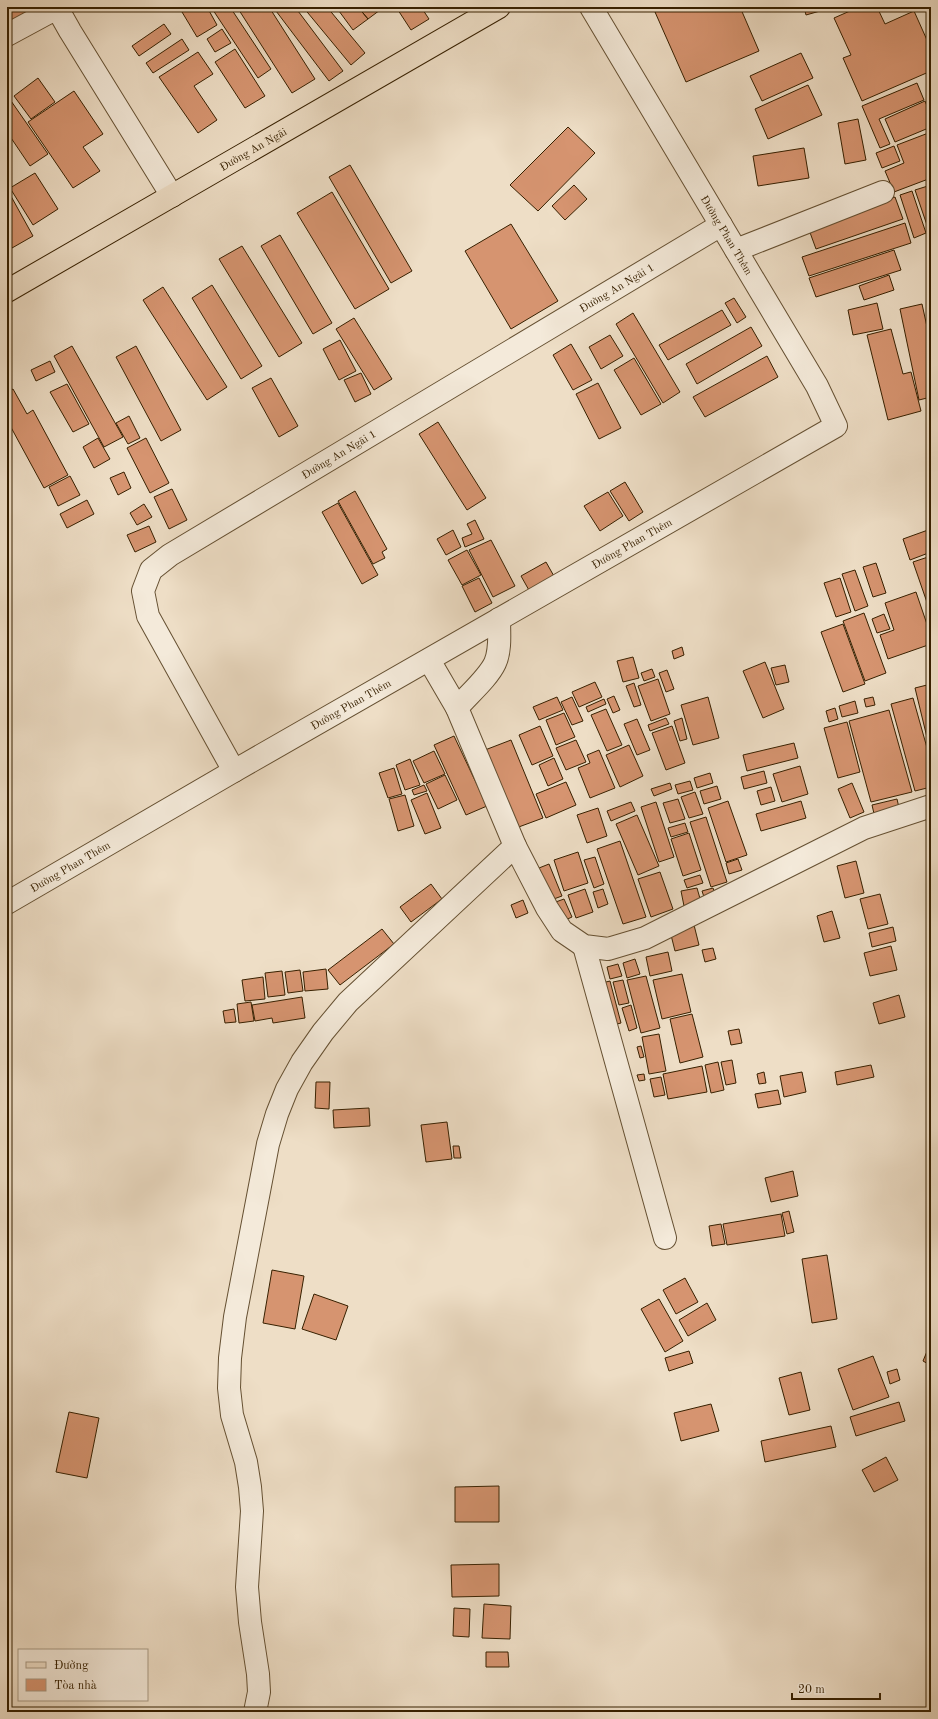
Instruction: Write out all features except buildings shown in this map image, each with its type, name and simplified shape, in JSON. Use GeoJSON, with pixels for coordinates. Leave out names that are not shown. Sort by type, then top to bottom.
{"type":"FeatureCollection","features":[{"type":"Feature","properties":{"kind":"main road","name":"Đường An Ngãi"},"geometry":{"type":"LineString","coordinates":[[7,291],[499,7]]}},
{"type":"Feature","properties":{"kind":"street"},"geometry":{"type":"LineString","coordinates":[[7,35],[58,7],[70,31],[172,196]]}},
{"type":"Feature","properties":{"kind":"street","name":"Đường Phan Thêm"},"geometry":{"type":"LineString","coordinates":[[7,903],[234,771],[836,426],[818,386],[591,7]]}},
{"type":"Feature","properties":{"kind":"street"},"geometry":{"type":"LineString","coordinates":[[736,250],[883,192]]}},
{"type":"Feature","properties":{"kind":"street","name":"Đường An Ngãi 1"},"geometry":{"type":"LineString","coordinates":[[234,771],[148,616],[144,591],[152,570],[170,555],[721,225]]}},
{"type":"Feature","properties":{"kind":"street"},"geometry":{"type":"LineString","coordinates":[[457,708],[489,672],[495,662],[498,654],[499,619]]}},
{"type":"Feature","properties":{"kind":"street"},"geometry":{"type":"LineString","coordinates":[[428,660],[457,708],[515,846],[547,908],[562,931],[584,946],[608,949],[645,938],[864,828],[931,806]]}},
{"type":"Feature","properties":{"kind":"street"},"geometry":{"type":"LineString","coordinates":[[255,1712],[259,1692],[258,1674],[250,1622],[247,1587],[252,1511],[246,1462],[232,1415],[229,1388],[230,1358],[235,1317],[268,1144],[277,1114],[287,1089],[302,1062],[323,1032],[348,1002],[515,846]]}},
{"type":"Feature","properties":{"kind":"street"},"geometry":{"type":"LineString","coordinates":[[584,946],[665,1238]]}}]}
